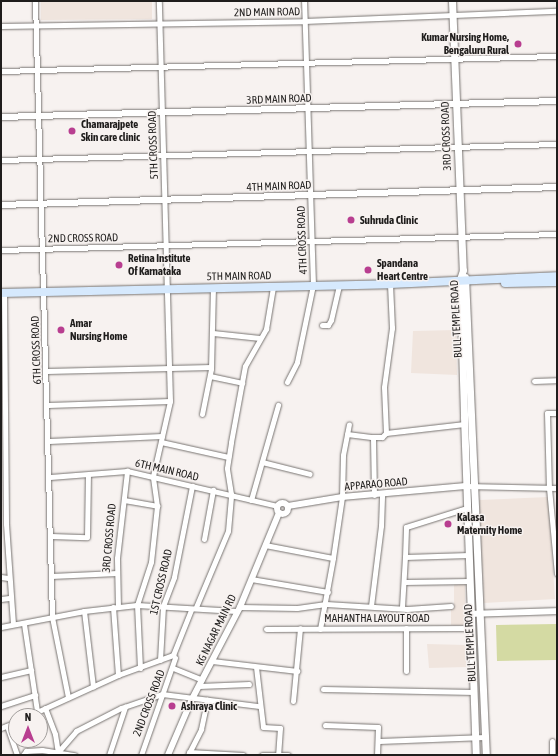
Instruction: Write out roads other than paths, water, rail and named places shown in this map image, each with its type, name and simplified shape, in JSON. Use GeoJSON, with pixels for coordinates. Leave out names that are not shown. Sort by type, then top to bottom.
{"type":"FeatureCollection","features":[{"type":"Feature","properties":{"kind":"main road","name":"3RD CROSS ROAD"},"geometry":{"type":"LineString","coordinates":[[452,1],[462,280]]}},
{"type":"Feature","properties":{"kind":"main road"},"geometry":{"type":"LineString","coordinates":[[462,280],[557,276]]}},
{"type":"Feature","properties":{"kind":"main road"},"geometry":{"type":"LineString","coordinates":[[462,280],[557,282]]}},
{"type":"Feature","properties":{"kind":"main road","name":"5TH MAIN ROAD"},"geometry":{"type":"LineString","coordinates":[[2,293],[390,284],[462,280]]}},
{"type":"Feature","properties":{"kind":"main road","name":"BULL TEMPLE ROAD"},"geometry":{"type":"LineString","coordinates":[[462,280],[464,424],[479,614],[486,755]]}},
{"type":"Feature","properties":{"kind":"main road","name":"BULL TEMPLE ROAD"},"geometry":{"type":"LineString","coordinates":[[462,280],[470,486],[467,508],[476,755]]}},
{"type":"Feature","properties":{"kind":"street","name":"6TH CROSS ROAD"},"geometry":{"type":"LineString","coordinates":[[35,1],[50,477],[52,617],[68,697]]}},
{"type":"Feature","properties":{"kind":"street","name":"5TH CROSS ROAD"},"geometry":{"type":"LineString","coordinates":[[153,476],[170,401],[171,367],[165,246],[159,1]]}},
{"type":"Feature","properties":{"kind":"street","name":"4TH CROSS ROAD"},"geometry":{"type":"LineString","coordinates":[[288,382],[297,362],[313,286],[304,1]]}},
{"type":"Feature","properties":{"kind":"street","name":"2ND MAIN ROAD"},"geometry":{"type":"LineString","coordinates":[[1,26],[304,22],[452,14],[557,11]]}},
{"type":"Feature","properties":{"kind":"street"},"geometry":{"type":"LineString","coordinates":[[1,71],[161,68],[557,56]]}},
{"type":"Feature","properties":{"kind":"street","name":"3RD MAIN ROAD"},"geometry":{"type":"LineString","coordinates":[[1,117],[557,100]]}},
{"type":"Feature","properties":{"kind":"street"},"geometry":{"type":"LineString","coordinates":[[1,160],[557,144]]}},
{"type":"Feature","properties":{"kind":"street","name":"4TH MAIN ROAD"},"geometry":{"type":"LineString","coordinates":[[1,205],[557,187]]}},
{"type":"Feature","properties":{"kind":"street","name":"2ND CROSS ROAD"},"geometry":{"type":"LineString","coordinates":[[1,250],[461,238],[557,234]]}},
{"type":"Feature","properties":{"kind":"street"},"geometry":{"type":"LineString","coordinates":[[386,433],[384,387],[392,328],[390,284]]}},
{"type":"Feature","properties":{"kind":"street"},"geometry":{"type":"LineString","coordinates":[[322,325],[328,325],[331,320],[339,285]]}},
{"type":"Feature","properties":{"kind":"street"},"geometry":{"type":"LineString","coordinates":[[45,708],[118,675],[173,655],[228,532],[231,494],[227,468],[228,457],[245,366],[266,329],[273,286]]}},
{"type":"Feature","properties":{"kind":"street"},"geometry":{"type":"LineString","coordinates":[[202,414],[211,367],[213,287]]}},
{"type":"Feature","properties":{"kind":"street"},"geometry":{"type":"LineString","coordinates":[[2,293],[4,538],[12,624]]}},
{"type":"Feature","properties":{"kind":"street"},"geometry":{"type":"LineString","coordinates":[[213,333],[260,338]]}},
{"type":"Feature","properties":{"kind":"street"},"geometry":{"type":"LineString","coordinates":[[46,371],[211,367]]}},
{"type":"Feature","properties":{"kind":"street"},"geometry":{"type":"LineString","coordinates":[[210,376],[242,383]]}},
{"type":"Feature","properties":{"kind":"street"},"geometry":{"type":"LineString","coordinates":[[534,380],[557,380]]}},
{"type":"Feature","properties":{"kind":"street"},"geometry":{"type":"LineString","coordinates":[[48,405],[170,401]]}},
{"type":"Feature","properties":{"kind":"street"},"geometry":{"type":"LineString","coordinates":[[251,500],[278,405]]}},
{"type":"Feature","properties":{"kind":"street"},"geometry":{"type":"LineString","coordinates":[[557,413],[547,413],[549,488],[557,574]]}},
{"type":"Feature","properties":{"kind":"street"},"geometry":{"type":"LineString","coordinates":[[347,434],[382,437],[386,433],[464,424]]}},
{"type":"Feature","properties":{"kind":"street"},"geometry":{"type":"LineString","coordinates":[[320,629],[328,592],[342,497],[343,455],[349,425]]}},
{"type":"Feature","properties":{"kind":"street"},"geometry":{"type":"LineString","coordinates":[[373,437],[374,495]]}},
{"type":"Feature","properties":{"kind":"street"},"geometry":{"type":"LineString","coordinates":[[49,441],[161,439],[228,457]]}},
{"type":"Feature","properties":{"kind":"street"},"geometry":{"type":"LineString","coordinates":[[262,462],[310,474]]}},
{"type":"Feature","properties":{"kind":"street","name":"6TH MAIN ROAD"},"geometry":{"type":"LineString","coordinates":[[50,477],[127,471],[231,494],[277,506]]}},
{"type":"Feature","properties":{"kind":"street","name":"3RD CROSS ROAD"},"geometry":{"type":"LineString","coordinates":[[115,607],[127,471]]}},
{"type":"Feature","properties":{"kind":"street"},"geometry":{"type":"LineString","coordinates":[[51,536],[87,537],[88,475]]}},
{"type":"Feature","properties":{"kind":"street","name":"2ND CROSS ROAD"},"geometry":{"type":"LineString","coordinates":[[140,668],[137,605],[151,562],[157,506],[153,476]]}},
{"type":"Feature","properties":{"kind":"street","name":"1ST CROSS ROAD"},"geometry":{"type":"LineString","coordinates":[[160,660],[163,606],[174,577],[192,486]]}},
{"type":"Feature","properties":{"kind":"street"},"geometry":{"type":"LineString","coordinates":[[470,486],[557,488]]}},
{"type":"Feature","properties":{"kind":"street","name":"APPARAO ROAD"},"geometry":{"type":"LineString","coordinates":[[277,506],[282,502],[288,506],[342,497],[470,486]]}},
{"type":"Feature","properties":{"kind":"street"},"geometry":{"type":"LineString","coordinates":[[204,539],[213,490]]}},
{"type":"Feature","properties":{"kind":"street"},"geometry":{"type":"LineString","coordinates":[[371,606],[382,526],[382,493]]}},
{"type":"Feature","properties":{"kind":"street"},"geometry":{"type":"LineString","coordinates":[[124,500],[157,506]]}},
{"type":"Feature","properties":{"kind":"street"},"geometry":{"type":"LineString","coordinates":[[277,506],[280,512],[285,512],[288,506]]}},
{"type":"Feature","properties":{"kind":"street"},"geometry":{"type":"LineString","coordinates":[[402,607],[406,527],[467,508]]}},
{"type":"Feature","properties":{"kind":"street","name":"KG NAGAR MAIN RD"},"geometry":{"type":"LineString","coordinates":[[168,755],[192,699],[238,609],[280,512]]}},
{"type":"Feature","properties":{"kind":"street"},"geometry":{"type":"LineString","coordinates":[[265,545],[333,558]]}},
{"type":"Feature","properties":{"kind":"street"},"geometry":{"type":"LineString","coordinates":[[405,557],[469,555]]}},
{"type":"Feature","properties":{"kind":"street"},"geometry":{"type":"LineString","coordinates":[[51,576],[117,573]]}},
{"type":"Feature","properties":{"kind":"street"},"geometry":{"type":"LineString","coordinates":[[1,578],[8,578]]}},
{"type":"Feature","properties":{"kind":"street"},"geometry":{"type":"LineString","coordinates":[[251,579],[328,592]]}},
{"type":"Feature","properties":{"kind":"street"},"geometry":{"type":"LineString","coordinates":[[404,582],[470,581]]}},
{"type":"Feature","properties":{"kind":"street"},"geometry":{"type":"LineString","coordinates":[[1,599],[9,598]]}},
{"type":"Feature","properties":{"kind":"street"},"geometry":{"type":"LineString","coordinates":[[1,627],[12,624],[24,624],[84,611],[137,605],[194,609],[297,608],[326,604],[402,607],[407,609],[451,606]]}},
{"type":"Feature","properties":{"kind":"street"},"geometry":{"type":"LineString","coordinates":[[115,607],[118,675]]}},
{"type":"Feature","properties":{"kind":"street"},"geometry":{"type":"LineString","coordinates":[[471,614],[557,610]]}},
{"type":"Feature","properties":{"kind":"street"},"geometry":{"type":"LineString","coordinates":[[84,611],[93,686]]}},
{"type":"Feature","properties":{"kind":"street"},"geometry":{"type":"LineString","coordinates":[[24,624],[37,708]]}},
{"type":"Feature","properties":{"kind":"street"},"geometry":{"type":"LineString","coordinates":[[294,701],[300,628]]}},
{"type":"Feature","properties":{"kind":"street"},"geometry":{"type":"LineString","coordinates":[[406,628],[406,671]]}},
{"type":"Feature","properties":{"kind":"street","name":"MAHANTHA LAYOUT ROAD"},"geometry":{"type":"LineString","coordinates":[[266,629],[471,628]]}},
{"type":"Feature","properties":{"kind":"street","name":"2ND CROSS ROAD"},"geometry":{"type":"LineString","coordinates":[[140,755],[173,668],[175,658]]}},
{"type":"Feature","properties":{"kind":"street"},"geometry":{"type":"LineString","coordinates":[[212,661],[297,671]]}},
{"type":"Feature","properties":{"kind":"street"},"geometry":{"type":"LineString","coordinates":[[256,666],[259,706],[263,727],[280,728],[278,754]]}},
{"type":"Feature","properties":{"kind":"street"},"geometry":{"type":"LineString","coordinates":[[173,668],[202,680]]}},
{"type":"Feature","properties":{"kind":"street"},"geometry":{"type":"LineString","coordinates":[[1,677],[31,670]]}},
{"type":"Feature","properties":{"kind":"street"},"geometry":{"type":"LineString","coordinates":[[199,686],[249,684]]}},
{"type":"Feature","properties":{"kind":"street"},"geometry":{"type":"LineString","coordinates":[[323,689],[474,692]]}},
{"type":"Feature","properties":{"kind":"street"},"geometry":{"type":"LineString","coordinates":[[58,754],[76,731],[125,707],[162,694],[192,699],[259,706]]}},
{"type":"Feature","properties":{"kind":"street"},"geometry":{"type":"LineString","coordinates":[[1,706],[35,695]]}},
{"type":"Feature","properties":{"kind":"street"},"geometry":{"type":"LineString","coordinates":[[207,700],[201,729],[189,754],[243,755]]}},
{"type":"Feature","properties":{"kind":"street"},"geometry":{"type":"LineString","coordinates":[[109,755],[125,707]]}},
{"type":"Feature","properties":{"kind":"street"},"geometry":{"type":"LineString","coordinates":[[48,719],[58,754]]}},
{"type":"Feature","properties":{"kind":"street"},"geometry":{"type":"LineString","coordinates":[[325,725],[378,727],[378,755]]}},
{"type":"Feature","properties":{"kind":"street"},"geometry":{"type":"LineString","coordinates":[[1,728],[7,726],[17,755]]}},
{"type":"Feature","properties":{"kind":"street"},"geometry":{"type":"LineString","coordinates":[[379,741],[485,737]]}},
{"type":"Feature","properties":{"kind":"street"},"geometry":{"type":"LineString","coordinates":[[552,741],[552,755]]}},
{"type":"Feature","properties":{"kind":"street"},"geometry":{"type":"LineString","coordinates":[[23,755],[29,753],[75,755]]}},
{"type":"Feature","properties":{"kind":"street"},"geometry":{"type":"LineString","coordinates":[[262,755],[288,755]]}},
{"type":"Feature","properties":{"kind":"place","name":"Kumar Nursing Home, Bengaluru Rural"},"geometry":{"type":"Point","coordinates":[518,44]}},
{"type":"Feature","properties":{"kind":"place","name":"Chamarajpete Skin care clinic"},"geometry":{"type":"Point","coordinates":[72,131]}},
{"type":"Feature","properties":{"kind":"place","name":"Suhruda Clinic"},"geometry":{"type":"Point","coordinates":[351,220]}},
{"type":"Feature","properties":{"kind":"place","name":"Retina Institute Of Karnataka"},"geometry":{"type":"Point","coordinates":[119,265]}},
{"type":"Feature","properties":{"kind":"place","name":"Spandana Heart Centre"},"geometry":{"type":"Point","coordinates":[368,270]}},
{"type":"Feature","properties":{"kind":"place","name":"Amar Nursing Home"},"geometry":{"type":"Point","coordinates":[61,330]}},
{"type":"Feature","properties":{"kind":"place","name":"Kalasa Maternity Home"},"geometry":{"type":"Point","coordinates":[448,524]}},
{"type":"Feature","properties":{"kind":"place","name":"Ashraya Clinic"},"geometry":{"type":"Point","coordinates":[172,706]}}]}
